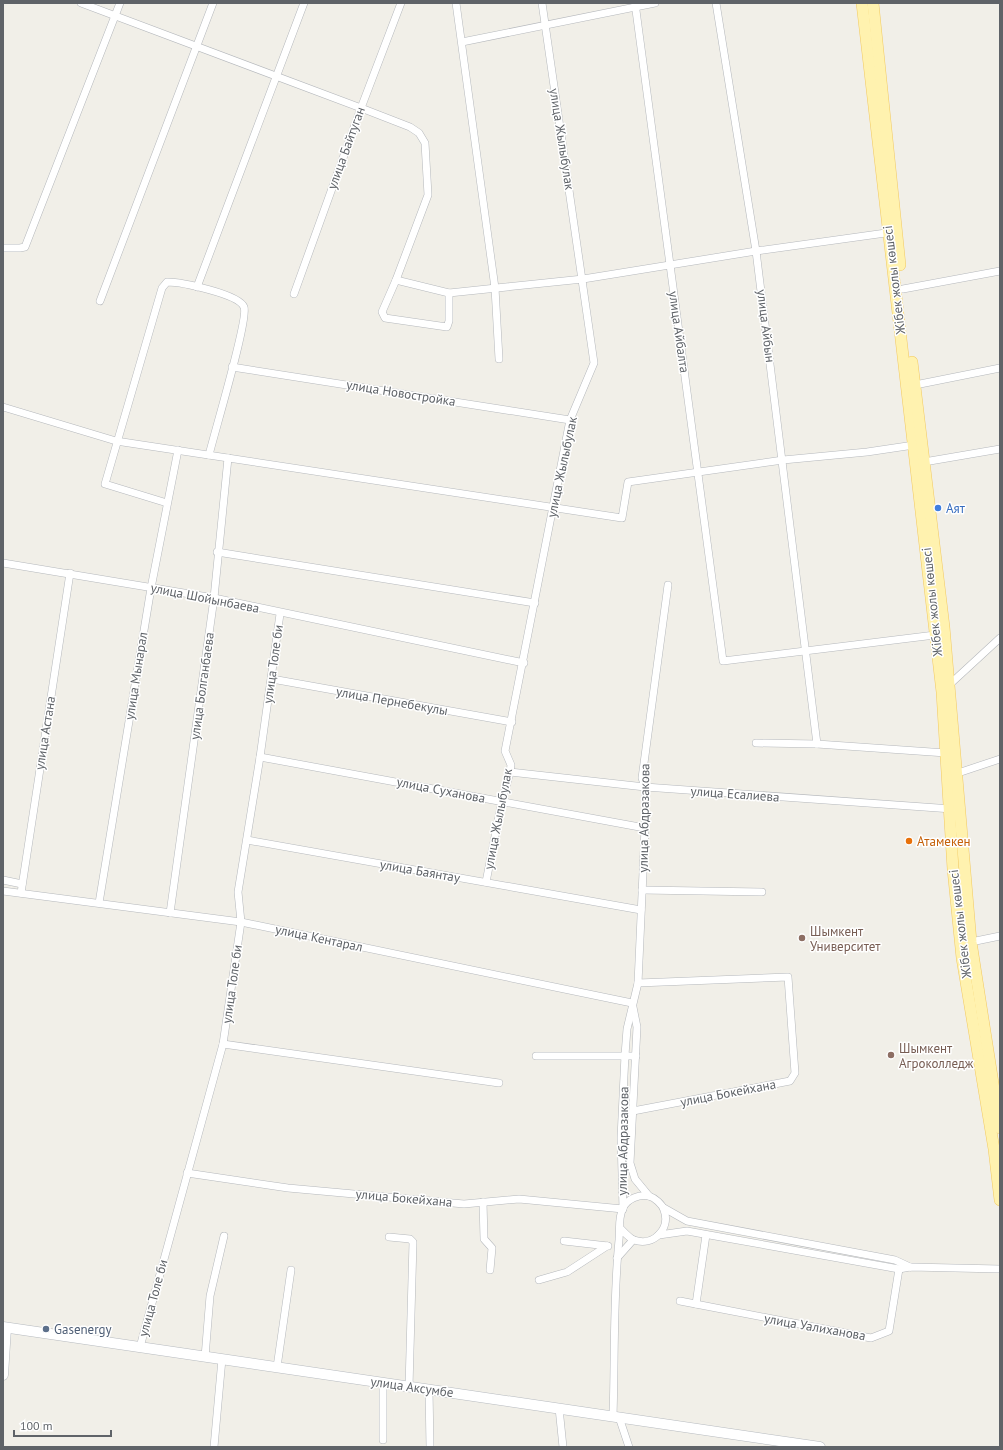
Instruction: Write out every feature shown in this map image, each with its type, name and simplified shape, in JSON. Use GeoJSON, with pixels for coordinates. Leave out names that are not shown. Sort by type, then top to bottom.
{"type":"FeatureCollection","features":[{"type":"Feature","properties":{"kind":"main road","name":"Жібек жолы көшесі"},"geometry":{"type":"LineString","coordinates":[[862,3],[893,232],[903,289],[949,685],[958,773],[953,869],[962,958],[994,1150],[1000,1200]]}},
{"type":"Feature","properties":{"kind":"main road","name":"Жібек жолы көшесі"},"geometry":{"type":"LineString","coordinates":[[873,3],[893,232],[946,753],[963,858],[971,942],[1000,1128]]}},
{"type":"Feature","properties":{"kind":"main road","name":"улица Аксумбе"},"geometry":{"type":"LineString","coordinates":[[5,1328],[820,1447]]}},
{"type":"Feature","properties":{"kind":"main road"},"geometry":{"type":"LineString","coordinates":[[3,1375],[5,1328]]}},
{"type":"Feature","properties":{"kind":"street"},"geometry":{"type":"LineString","coordinates":[[82,3],[361,108],[415,130],[423,138],[425,143],[428,195],[396,280],[382,312],[385,318],[446,327],[450,321],[449,293]]}},
{"type":"Feature","properties":{"kind":"street"},"geometry":{"type":"LineString","coordinates":[[3,248],[25,247],[120,3]]}},
{"type":"Feature","properties":{"kind":"street"},"geometry":{"type":"LineString","coordinates":[[100,301],[213,3]]}},
{"type":"Feature","properties":{"kind":"street"},"geometry":{"type":"LineString","coordinates":[[197,287],[304,3]]}},
{"type":"Feature","properties":{"kind":"street","name":"улица Байтуган"},"geometry":{"type":"LineString","coordinates":[[294,294],[361,108],[401,3]]}},
{"type":"Feature","properties":{"kind":"street"},"geometry":{"type":"LineString","coordinates":[[456,3],[495,288],[499,359]]}},
{"type":"Feature","properties":{"kind":"street","name":"улица Жылыбулак"},"geometry":{"type":"LineString","coordinates":[[486,882],[502,801],[510,772],[511,765],[505,751],[524,663],[570,420],[594,363],[542,3]]}},
{"type":"Feature","properties":{"kind":"street"},"geometry":{"type":"LineString","coordinates":[[462,42],[636,5],[655,3]]}},
{"type":"Feature","properties":{"kind":"street","name":"улица Айбын"},"geometry":{"type":"LineString","coordinates":[[716,3],[756,251],[818,744]]}},
{"type":"Feature","properties":{"kind":"street","name":"улица Айбалта"},"geometry":{"type":"LineString","coordinates":[[636,5],[722,661],[806,651]]}},
{"type":"Feature","properties":{"kind":"street"},"geometry":{"type":"LineString","coordinates":[[396,280],[449,293],[583,279],[756,251],[893,232]]}},
{"type":"Feature","properties":{"kind":"street"},"geometry":{"type":"LineString","coordinates":[[903,289],[1000,271]]}},
{"type":"Feature","properties":{"kind":"street"},"geometry":{"type":"LineString","coordinates":[[167,503],[105,484],[116,441],[162,288],[167,282],[197,287],[238,300],[244,306],[246,313],[209,455]]}},
{"type":"Feature","properties":{"kind":"street","name":"улица Новостройка"},"geometry":{"type":"LineString","coordinates":[[232,367],[570,420]]}},
{"type":"Feature","properties":{"kind":"street"},"geometry":{"type":"LineString","coordinates":[[915,385],[1000,368]]}},
{"type":"Feature","properties":{"kind":"street"},"geometry":{"type":"LineString","coordinates":[[3,407],[116,441],[622,518],[628,482],[783,460],[867,452],[914,445]]}},
{"type":"Feature","properties":{"kind":"street"},"geometry":{"type":"LineString","coordinates":[[924,462],[1000,449]]}},
{"type":"Feature","properties":{"kind":"street","name":"улица Мынарал"},"geometry":{"type":"LineString","coordinates":[[99,903],[151,588],[178,450]]}},
{"type":"Feature","properties":{"kind":"street","name":"улица Болганбаева"},"geometry":{"type":"LineString","coordinates":[[170,913],[214,598],[217,552],[228,458]]}},
{"type":"Feature","properties":{"kind":"street"},"geometry":{"type":"LineString","coordinates":[[217,552],[535,603]]}},
{"type":"Feature","properties":{"kind":"street","name":"улица Шойынбаева"},"geometry":{"type":"LineString","coordinates":[[3,563],[214,598],[280,614],[524,663]]}},
{"type":"Feature","properties":{"kind":"street","name":"улица Астана"},"geometry":{"type":"LineString","coordinates":[[21,893],[70,574]]}},
{"type":"Feature","properties":{"kind":"street","name":"улица Абдразакова"},"geometry":{"type":"LineString","coordinates":[[623,1209],[621,1138],[625,1055],[632,1003],[638,983],[645,828],[645,787],[642,778],[668,585]]}},
{"type":"Feature","properties":{"kind":"street","name":"улица Толе би"},"geometry":{"type":"LineString","coordinates":[[140,1347],[223,1044],[241,922],[238,892],[272,679],[280,614]]}},
{"type":"Feature","properties":{"kind":"street"},"geometry":{"type":"LineString","coordinates":[[806,651],[935,635]]}},
{"type":"Feature","properties":{"kind":"street"},"geometry":{"type":"LineString","coordinates":[[949,685],[1000,638]]}},
{"type":"Feature","properties":{"kind":"street","name":"улица Пернебекулы"},"geometry":{"type":"LineString","coordinates":[[272,679],[512,722]]}},
{"type":"Feature","properties":{"kind":"street"},"geometry":{"type":"LineString","coordinates":[[756,743],[818,744],[946,753]]}},
{"type":"Feature","properties":{"kind":"street","name":"улица Суханова"},"geometry":{"type":"LineString","coordinates":[[260,756],[645,828]]}},
{"type":"Feature","properties":{"kind":"street"},"geometry":{"type":"LineString","coordinates":[[958,773],[1000,759]]}},
{"type":"Feature","properties":{"kind":"street","name":"улица Есалиева"},"geometry":{"type":"LineString","coordinates":[[510,772],[645,787],[955,809]]}},
{"type":"Feature","properties":{"kind":"street","name":"улица Баянтау"},"geometry":{"type":"LineString","coordinates":[[247,840],[641,910]]}},
{"type":"Feature","properties":{"kind":"street"},"geometry":{"type":"LineString","coordinates":[[3,880],[22,884]]}},
{"type":"Feature","properties":{"kind":"street"},"geometry":{"type":"LineString","coordinates":[[642,890],[762,892]]}},
{"type":"Feature","properties":{"kind":"street","name":"улица Кентарал"},"geometry":{"type":"LineString","coordinates":[[3,891],[241,922],[632,1003]]}},
{"type":"Feature","properties":{"kind":"street"},"geometry":{"type":"LineString","coordinates":[[971,942],[1000,936]]}},
{"type":"Feature","properties":{"kind":"street","name":"улица Бокейхана"},"geometry":{"type":"LineString","coordinates":[[633,1111],[790,1081],[795,1073],[788,977],[638,983]]}},
{"type":"Feature","properties":{"kind":"street","name":"улица Абдразакова"},"geometry":{"type":"LineString","coordinates":[[632,1003],[637,1027],[630,1162],[635,1179],[649,1196]]}},
{"type":"Feature","properties":{"kind":"street"},"geometry":{"type":"LineString","coordinates":[[223,1044],[499,1083]]}},
{"type":"Feature","properties":{"kind":"street"},"geometry":{"type":"LineString","coordinates":[[536,1056],[636,1056]]}},
{"type":"Feature","properties":{"kind":"street","name":"улица Бокейхана"},"geometry":{"type":"LineString","coordinates":[[187,1173],[288,1188],[464,1204],[519,1199],[623,1209]]}},
{"type":"Feature","properties":{"kind":"street"},"geometry":{"type":"LineString","coordinates":[[629,1447],[616,1417],[617,1258],[620,1215],[630,1199],[640,1196],[649,1196],[658,1201],[664,1208],[687,1221],[895,1260],[910,1267]]}},
{"type":"Feature","properties":{"kind":"street"},"geometry":{"type":"LineString","coordinates":[[483,1202],[484,1238],[492,1248],[490,1270]]}},
{"type":"Feature","properties":{"kind":"street"},"geometry":{"type":"LineString","coordinates":[[620,1228],[632,1240],[642,1242],[651,1240],[659,1235],[665,1227],[666,1218],[664,1208]]}},
{"type":"Feature","properties":{"kind":"street"},"geometry":{"type":"LineString","coordinates":[[659,1235],[687,1231],[899,1269],[910,1267],[1000,1269]]}},
{"type":"Feature","properties":{"kind":"street"},"geometry":{"type":"LineString","coordinates":[[696,1304],[706,1235]]}},
{"type":"Feature","properties":{"kind":"street"},"geometry":{"type":"LineString","coordinates":[[205,1357],[210,1296],[224,1236]]}},
{"type":"Feature","properties":{"kind":"street"},"geometry":{"type":"LineString","coordinates":[[388,1237],[410,1239],[413,1242],[409,1386]]}},
{"type":"Feature","properties":{"kind":"street"},"geometry":{"type":"LineString","coordinates":[[617,1258],[632,1240]]}},
{"type":"Feature","properties":{"kind":"street"},"geometry":{"type":"LineString","coordinates":[[564,1241],[618,1247]]}},
{"type":"Feature","properties":{"kind":"street"},"geometry":{"type":"LineString","coordinates":[[539,1280],[567,1272],[607,1246]]}},
{"type":"Feature","properties":{"kind":"street","name":"улица Уалиханова"},"geometry":{"type":"LineString","coordinates":[[680,1301],[871,1338],[889,1331],[899,1269]]}},
{"type":"Feature","properties":{"kind":"street"},"geometry":{"type":"LineString","coordinates":[[277,1367],[291,1270]]}},
{"type":"Feature","properties":{"kind":"street"},"geometry":{"type":"LineString","coordinates":[[214,1447],[222,1359]]}},
{"type":"Feature","properties":{"kind":"street"},"geometry":{"type":"LineString","coordinates":[[383,1383],[383,1440]]}},
{"type":"Feature","properties":{"kind":"street"},"geometry":{"type":"LineString","coordinates":[[429,1390],[430,1447]]}},
{"type":"Feature","properties":{"kind":"street"},"geometry":{"type":"LineString","coordinates":[[559,1408],[563,1447]]}},
{"type":"Feature","properties":{"kind":"place","name":"Аят"},"geometry":{"type":"Point","coordinates":[938,508]}},
{"type":"Feature","properties":{"kind":"place","name":"Атамекен"},"geometry":{"type":"Point","coordinates":[909,841]}},
{"type":"Feature","properties":{"kind":"place","name":"Шымкент Университет"},"geometry":{"type":"Point","coordinates":[802,938]}},
{"type":"Feature","properties":{"kind":"place","name":"Шымкент Агроколледж"},"geometry":{"type":"Point","coordinates":[891,1055]}},
{"type":"Feature","properties":{"kind":"place","name":"Gasenergy"},"geometry":{"type":"Point","coordinates":[46,1329]}}]}
